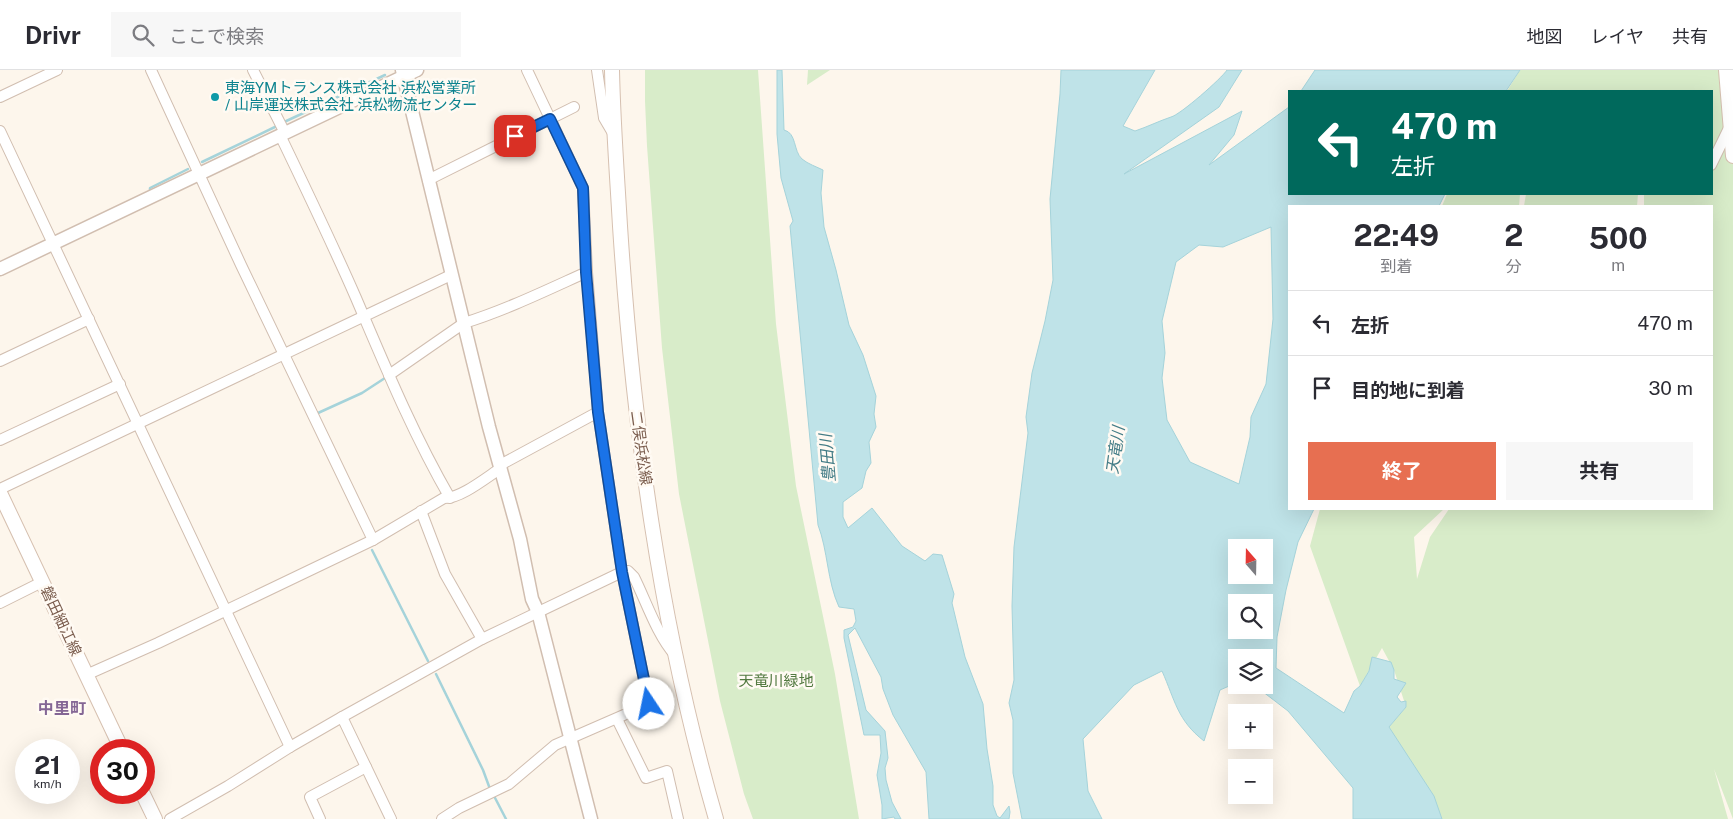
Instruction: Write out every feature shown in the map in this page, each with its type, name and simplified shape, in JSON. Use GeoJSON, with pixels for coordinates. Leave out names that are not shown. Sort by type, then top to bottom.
{"type":"FeatureCollection","features":[{"type":"Feature","properties":{"kind":"main road","name":"二俣浜松線"},"geometry":{"type":"LineString","coordinates":[[612,70],[622,260],[638,433],[675,654],[702,773],[716,819]]}},
{"type":"Feature","properties":{"kind":"main road"},"geometry":{"type":"LineString","coordinates":[[1726,70],[1733,156]]}},
{"type":"Feature","properties":{"kind":"main road","name":"磐田細江線"},"geometry":{"type":"LineString","coordinates":[[0,493],[117,739]]}},
{"type":"Feature","properties":{"kind":"main road"},"geometry":{"type":"LineString","coordinates":[[148,804],[155,819]]}},
{"type":"Feature","properties":{"kind":"street"},"geometry":{"type":"LineString","coordinates":[[0,97],[57,70]]}},
{"type":"Feature","properties":{"kind":"street"},"geometry":{"type":"LineString","coordinates":[[151,70],[373,540]]}},
{"type":"Feature","properties":{"kind":"street"},"geometry":{"type":"LineString","coordinates":[[253,70],[428,461],[450,498]]}},
{"type":"Feature","properties":{"kind":"street"},"geometry":{"type":"LineString","coordinates":[[0,269],[199,174],[281,129],[403,73],[417,70]]}},
{"type":"Feature","properties":{"kind":"street"},"geometry":{"type":"LineString","coordinates":[[442,819],[459,808],[509,784],[555,745],[649,704],[622,572],[598,412],[586,272],[583,188],[527,70]]}},
{"type":"Feature","properties":{"kind":"street"},"geometry":{"type":"LineString","coordinates":[[597,70],[604,118],[614,135]]}},
{"type":"Feature","properties":{"kind":"street"},"geometry":{"type":"LineString","coordinates":[[403,73],[428,180],[520,539],[532,599],[538,612],[591,819]]}},
{"type":"Feature","properties":{"kind":"street"},"geometry":{"type":"LineString","coordinates":[[428,180],[574,107]]}},
{"type":"Feature","properties":{"kind":"street"},"geometry":{"type":"LineString","coordinates":[[1713,161],[1730,125]]}},
{"type":"Feature","properties":{"kind":"street"},"geometry":{"type":"LineString","coordinates":[[0,131],[290,747]]}},
{"type":"Feature","properties":{"kind":"street"},"geometry":{"type":"LineString","coordinates":[[389,375],[464,323],[485,316],[586,272]]}},
{"type":"Feature","properties":{"kind":"street"},"geometry":{"type":"LineString","coordinates":[[0,489],[452,275]]}},
{"type":"Feature","properties":{"kind":"street"},"geometry":{"type":"LineString","coordinates":[[0,361],[89,319]]}},
{"type":"Feature","properties":{"kind":"street"},"geometry":{"type":"LineString","coordinates":[[0,440],[120,384]]}},
{"type":"Feature","properties":{"kind":"street"},"geometry":{"type":"LineString","coordinates":[[86,675],[373,540],[444,498],[450,498],[501,468],[502,464],[598,412]]}},
{"type":"Feature","properties":{"kind":"street"},"geometry":{"type":"LineString","coordinates":[[421,511],[445,574],[482,639]]}},
{"type":"Feature","properties":{"kind":"street"},"geometry":{"type":"LineString","coordinates":[[170,819],[342,717],[482,639],[622,572],[628,571],[634,577],[660,633],[668,648],[675,654]]}},
{"type":"Feature","properties":{"kind":"street"},"geometry":{"type":"LineString","coordinates":[[0,603],[42,582]]}},
{"type":"Feature","properties":{"kind":"street"},"geometry":{"type":"LineString","coordinates":[[342,717],[391,819]]}},
{"type":"Feature","properties":{"kind":"street"},"geometry":{"type":"LineString","coordinates":[[617,719],[646,778],[667,771],[678,819]]}},
{"type":"Feature","properties":{"kind":"street"},"geometry":{"type":"LineString","coordinates":[[320,819],[310,797],[366,767]]}},
{"type":"Feature","properties":{"kind":"green space","name":"天竜川緑地"},"geometry":{"type":"Polygon","coordinates":[[[645,70],[758,70],[776,324],[796,486],[835,674],[859,819],[753,819],[744,794],[720,701],[679,494],[662,348],[647,146],[645,70]]]}},
{"type":"Feature","properties":{"kind":"green space"},"geometry":{"type":"Polygon","coordinates":[[[808,70],[830,70],[807,85],[808,70]]]}},
{"type":"Feature","properties":{"kind":"green space"},"geometry":{"type":"Polygon","coordinates":[[[1520,70],[1733,70],[1733,819],[1714,769],[1728,819],[1438,819],[1389,727],[1406,707],[1394,670],[1382,648],[1360,686],[1310,546],[1320,510],[1443,510],[1414,537],[1417,579],[1430,537],[1448,510],[1713,510],[1713,205],[1644,205],[1644,195],[1713,195],[1713,90],[1508,90],[1520,70]]]}},
{"type":"Feature","properties":{"kind":"green space"},"geometry":{"type":"Polygon","coordinates":[[[1447,195],[1520,195],[1519,205],[1442,205],[1447,195]]]}},
{"type":"Feature","properties":{"kind":"green space"},"geometry":{"type":"Polygon","coordinates":[[[1526,195],[1638,195],[1637,205],[1524,205],[1526,195]]]}},
{"type":"Feature","properties":{"kind":"water","name":"豊田川"},"geometry":{"type":"Polygon","coordinates":[[[777,70],[782,70],[784,130],[793,138],[799,156],[823,170],[821,193],[824,227],[849,325],[863,355],[876,396],[874,414],[876,427],[869,442],[871,463],[866,471],[862,488],[843,502],[843,517],[848,528],[872,508],[902,546],[925,561],[933,554],[942,555],[954,594],[952,603],[965,657],[983,704],[993,786],[993,805],[997,816],[1000,818],[1009,806],[1009,819],[929,819],[926,772],[893,715],[883,689],[881,677],[855,628],[848,635],[866,710],[885,731],[888,758],[885,768],[886,780],[892,802],[901,819],[895,819],[894,817],[882,819],[882,805],[877,775],[881,753],[880,735],[864,735],[844,638],[844,630],[853,627],[856,621],[854,609],[839,607],[832,587],[818,525],[790,226],[793,221],[781,178],[777,134],[777,70]]]}},
{"type":"Feature","properties":{"kind":"water","name":"天竜川"},"geometry":{"type":"Polygon","coordinates":[[[1061,70],[1155,70],[1123,126],[1135,131],[1176,115],[1200,96],[1227,70],[1242,70],[1219,107],[1124,174],[1242,111],[1234,135],[1209,165],[1288,108],[1288,195],[1444,195],[1440,205],[1288,205],[1288,510],[1314,510],[1298,542],[1286,590],[1277,637],[1276,668],[1344,713],[1354,691],[1360,686],[1369,671],[1372,657],[1391,662],[1394,670],[1394,679],[1406,683],[1397,697],[1401,702],[1406,701],[1406,707],[1389,727],[1434,796],[1442,819],[1353,819],[1353,788],[1288,711],[1266,694],[1273,694],[1273,649],[1228,649],[1228,686],[1220,690],[1204,741],[1182,717],[1162,671],[1134,685],[1083,739],[1088,791],[1102,819],[1022,819],[1013,773],[1013,720],[1009,703],[1014,680],[1012,606],[1014,547],[1028,433],[1026,417],[1032,373],[1053,280],[1050,199],[1061,70]],[[1271,227],[1223,247],[1199,245],[1176,262],[1162,321],[1165,353],[1162,378],[1167,420],[1190,462],[1239,484],[1250,437],[1251,417],[1266,384],[1273,319],[1271,227]]]}},
{"type":"Feature","properties":{"kind":"water"},"geometry":{"type":"Polygon","coordinates":[[[1315,70],[1520,70],[1507,90],[1302,90],[1315,70]]]}},
{"type":"Feature","properties":{"kind":"waterway"},"geometry":{"type":"LineString","coordinates":[[282,123],[385,75]]}},
{"type":"Feature","properties":{"kind":"waterway"},"geometry":{"type":"LineString","coordinates":[[202,162],[277,126]]}},
{"type":"Feature","properties":{"kind":"waterway"},"geometry":{"type":"LineString","coordinates":[[150,192],[150,188],[188,169]]}},
{"type":"Feature","properties":{"kind":"waterway"},"geometry":{"type":"LineString","coordinates":[[318,413],[362,393],[385,378]]}},
{"type":"Feature","properties":{"kind":"waterway"},"geometry":{"type":"LineString","coordinates":[[372,550],[428,661]]}},
{"type":"Feature","properties":{"kind":"waterway"},"geometry":{"type":"LineString","coordinates":[[436,674],[483,770],[490,789]]}},
{"type":"Feature","properties":{"kind":"waterway"},"geometry":{"type":"LineString","coordinates":[[493,794],[506,819]]}},
{"type":"Feature","properties":{"kind":"place","name":"東海YMトランス株式会社 浜松営業所 / 山岸運送株式会社 浜松物流センター"},"geometry":{"type":"Point","coordinates":[215,97]}},
{"type":"Feature","properties":{"kind":"district","name":"中里町"},"geometry":{"type":"Point","coordinates":[62,708]}},
{"type":"Feature","properties":{"kind":"route"},"geometry":{"type":"LineString","coordinates":[[515,136],[550,119],[583,188],[587,256],[586,272],[598,412],[622,572],[649,704]]}}]}
